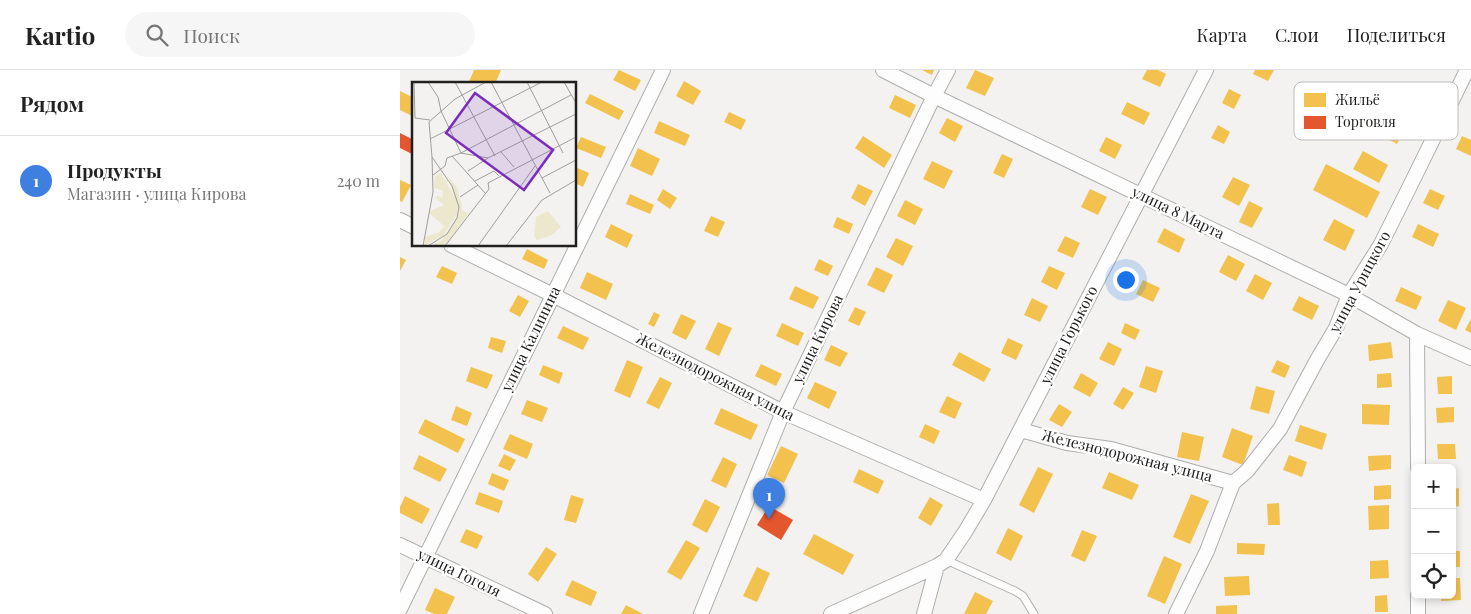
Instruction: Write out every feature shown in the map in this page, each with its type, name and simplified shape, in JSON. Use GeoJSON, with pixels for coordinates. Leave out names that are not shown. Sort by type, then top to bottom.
{"type":"FeatureCollection","features":[{"type":"Feature","properties":{"kind":"street","name":"улица Калинина"},"geometry":{"type":"LineString","coordinates":[[400,609],[424,556],[663,70]]}},
{"type":"Feature","properties":{"kind":"street","name":"улица 8 Марта"},"geometry":{"type":"LineString","coordinates":[[883,70],[1349,295],[1417,334],[1471,358]]}},
{"type":"Feature","properties":{"kind":"street","name":"улица Кирова"},"geometry":{"type":"LineString","coordinates":[[701,614],[783,412],[948,70]]}},
{"type":"Feature","properties":{"kind":"street","name":"улица Горького"},"geometry":{"type":"LineString","coordinates":[[924,614],[941,563],[965,532],[984,500],[1206,70]]}},
{"type":"Feature","properties":{"kind":"street","name":"улица Урицкого"},"geometry":{"type":"LineString","coordinates":[[1458,89],[1467,70]]}},
{"type":"Feature","properties":{"kind":"street","name":"улица Урицкого"},"geometry":{"type":"LineString","coordinates":[[1233,483],[1247,471],[1280,429],[1336,328],[1349,295],[1380,244],[1433,140]]}},
{"type":"Feature","properties":{"kind":"street"},"geometry":{"type":"LineString","coordinates":[[400,220],[412,226]]}},
{"type":"Feature","properties":{"kind":"street","name":"Железнодорожная улица"},"geometry":{"type":"LineString","coordinates":[[453,246],[554,294],[783,412],[984,500]]}},
{"type":"Feature","properties":{"kind":"street"},"geometry":{"type":"LineString","coordinates":[[1417,334],[1418,464]]}},
{"type":"Feature","properties":{"kind":"street","name":"Железнодорожная улица"},"geometry":{"type":"LineString","coordinates":[[1021,430],[1067,442],[1111,449],[1233,483]]}},
{"type":"Feature","properties":{"kind":"street"},"geometry":{"type":"LineString","coordinates":[[1176,614],[1207,551],[1233,483]]}},
{"type":"Feature","properties":{"kind":"street","name":"улица Гоголя"},"geometry":{"type":"LineString","coordinates":[[400,544],[545,614]]}},
{"type":"Feature","properties":{"kind":"street"},"geometry":{"type":"LineString","coordinates":[[831,614],[941,563]]}},
{"type":"Feature","properties":{"kind":"street"},"geometry":{"type":"LineString","coordinates":[[1418,599],[1418,614]]}},
{"type":"Feature","properties":{"kind":"lane"},"geometry":{"type":"LineString","coordinates":[[941,563],[1016,591],[1023,596],[1034,614]]}},
{"type":"Feature","properties":{"kind":"building: Жильё"},"geometry":{"type":"Polygon","coordinates":[[[474,70],[501,70],[496,82],[469,82],[474,70]]]}},
{"type":"Feature","properties":{"kind":"building: Жильё"},"geometry":{"type":"Polygon","coordinates":[[[619,70],[641,80],[635,91],[613,80],[619,70]]]}},
{"type":"Feature","properties":{"kind":"building: Жильё"},"geometry":{"type":"Polygon","coordinates":[[[922,70],[934,70],[932,75],[922,70]]]}},
{"type":"Feature","properties":{"kind":"building: Жильё"},"geometry":{"type":"Polygon","coordinates":[[[975,70],[994,78],[985,96],[966,88],[975,70]]]}},
{"type":"Feature","properties":{"kind":"building: Жильё"},"geometry":{"type":"Polygon","coordinates":[[[1147,70],[1158,70],[1166,74],[1160,87],[1142,79],[1147,70]]]}},
{"type":"Feature","properties":{"kind":"building: Жильё"},"geometry":{"type":"Polygon","coordinates":[[[1255,70],[1274,70],[1268,81],[1253,74],[1255,70]]]}},
{"type":"Feature","properties":{"kind":"building: Жильё"},"geometry":{"type":"Polygon","coordinates":[[[684,81],[701,91],[693,105],[676,96],[684,81]]]}},
{"type":"Feature","properties":{"kind":"building: Жильё"},"geometry":{"type":"Polygon","coordinates":[[[1229,89],[1241,95],[1234,109],[1222,103],[1229,89]]]}},
{"type":"Feature","properties":{"kind":"building: Жильё"},"geometry":{"type":"Polygon","coordinates":[[[400,91],[412,97],[412,116],[400,110],[400,91]]]}},
{"type":"Feature","properties":{"kind":"building: Жильё"},"geometry":{"type":"Polygon","coordinates":[[[590,94],[624,111],[619,120],[585,103],[590,94]]]}},
{"type":"Feature","properties":{"kind":"building: Жильё"},"geometry":{"type":"Polygon","coordinates":[[[895,95],[916,105],[910,118],[889,108],[895,95]]]}},
{"type":"Feature","properties":{"kind":"building: Жильё"},"geometry":{"type":"Polygon","coordinates":[[[1127,102],[1150,113],[1144,125],[1121,114],[1127,102]]]}},
{"type":"Feature","properties":{"kind":"building: Жильё"},"geometry":{"type":"Polygon","coordinates":[[[729,112],[746,120],[741,130],[724,122],[729,112]]]}},
{"type":"Feature","properties":{"kind":"building: Жильё"},"geometry":{"type":"Polygon","coordinates":[[[947,118],[963,126],[955,142],[939,133],[947,118]]]}},
{"type":"Feature","properties":{"kind":"building: Жильё"},"geometry":{"type":"Polygon","coordinates":[[[659,121],[690,135],[685,146],[654,133],[659,121]]]}},
{"type":"Feature","properties":{"kind":"building: Жильё"},"geometry":{"type":"Polygon","coordinates":[[[1218,125],[1230,132],[1224,144],[1211,138],[1218,125]]]}},
{"type":"Feature","properties":{"kind":"building: Жильё"},"geometry":{"type":"Polygon","coordinates":[[[863,136],[892,155],[884,168],[855,148],[863,136]]]}},
{"type":"Feature","properties":{"kind":"building: Жильё"},"geometry":{"type":"Polygon","coordinates":[[[1462,136],[1471,140],[1471,156],[1456,149],[1462,136]]]}},
{"type":"Feature","properties":{"kind":"building: Жильё"},"geometry":{"type":"Polygon","coordinates":[[[581,137],[606,147],[601,158],[576,148],[581,137]]]}},
{"type":"Feature","properties":{"kind":"building: Жильё"},"geometry":{"type":"Polygon","coordinates":[[[1106,137],[1122,145],[1115,159],[1099,151],[1106,137]]]}},
{"type":"Feature","properties":{"kind":"building: Жильё"},"geometry":{"type":"Polygon","coordinates":[[[1390,140],[1399,140],[1397,144],[1390,140]]]}},
{"type":"Feature","properties":{"kind":"building: Жильё"},"geometry":{"type":"Polygon","coordinates":[[[638,148],[660,159],[652,176],[630,166],[638,148]]]}},
{"type":"Feature","properties":{"kind":"building: Жильё"},"geometry":{"type":"Polygon","coordinates":[[[1363,151],[1388,165],[1379,183],[1353,169],[1363,151]]]}},
{"type":"Feature","properties":{"kind":"building: Жильё"},"geometry":{"type":"Polygon","coordinates":[[[1002,154],[1013,159],[1004,178],[993,173],[1002,154]]]}},
{"type":"Feature","properties":{"kind":"building: Жильё"},"geometry":{"type":"Polygon","coordinates":[[[932,161],[953,171],[944,189],[923,179],[932,161]]]}},
{"type":"Feature","properties":{"kind":"building: Жильё"},"geometry":{"type":"Polygon","coordinates":[[[1326,164],[1380,192],[1367,218],[1313,190],[1326,164]]]}},
{"type":"Feature","properties":{"kind":"building: Жильё"},"geometry":{"type":"Polygon","coordinates":[[[576,167],[589,173],[583,187],[576,184],[576,167]]]}},
{"type":"Feature","properties":{"kind":"building: Жильё"},"geometry":{"type":"Polygon","coordinates":[[[1233,177],[1250,185],[1239,206],[1222,197],[1233,177]]]}},
{"type":"Feature","properties":{"kind":"building: Жильё"},"geometry":{"type":"Polygon","coordinates":[[[400,180],[411,185],[402,202],[400,201],[400,180]]]}},
{"type":"Feature","properties":{"kind":"building: Жильё"},"geometry":{"type":"Polygon","coordinates":[[[858,184],[873,191],[865,206],[851,198],[858,184]]]}},
{"type":"Feature","properties":{"kind":"building: Жильё"},"geometry":{"type":"Polygon","coordinates":[[[663,189],[677,198],[670,209],[657,200],[663,189]]]}},
{"type":"Feature","properties":{"kind":"building: Жильё"},"geometry":{"type":"Polygon","coordinates":[[[1090,189],[1107,197],[1098,215],[1081,207],[1090,189]]]}},
{"type":"Feature","properties":{"kind":"building: Жильё"},"geometry":{"type":"Polygon","coordinates":[[[1430,189],[1445,196],[1438,210],[1423,203],[1430,189]]]}},
{"type":"Feature","properties":{"kind":"building: Жильё"},"geometry":{"type":"Polygon","coordinates":[[[630,194],[654,205],[650,214],[626,204],[630,194]]]}},
{"type":"Feature","properties":{"kind":"building: Жильё"},"geometry":{"type":"Polygon","coordinates":[[[905,200],[923,209],[915,225],[897,216],[905,200]]]}},
{"type":"Feature","properties":{"kind":"building: Жильё"},"geometry":{"type":"Polygon","coordinates":[[[1249,201],[1263,208],[1252,228],[1239,222],[1249,201]]]}},
{"type":"Feature","properties":{"kind":"building: Жильё"},"geometry":{"type":"Polygon","coordinates":[[[711,216],[725,222],[718,237],[704,231],[711,216]]]}},
{"type":"Feature","properties":{"kind":"building: Жильё"},"geometry":{"type":"Polygon","coordinates":[[[837,217],[853,224],[849,234],[833,227],[837,217]]]}},
{"type":"Feature","properties":{"kind":"building: Жильё"},"geometry":{"type":"Polygon","coordinates":[[[1334,219],[1355,230],[1345,251],[1323,240],[1334,219]]]}},
{"type":"Feature","properties":{"kind":"building: Жильё"},"geometry":{"type":"Polygon","coordinates":[[[611,224],[633,235],[627,248],[605,237],[611,224]]]}},
{"type":"Feature","properties":{"kind":"building: Жильё"},"geometry":{"type":"Polygon","coordinates":[[[1418,224],[1439,234],[1433,247],[1412,237],[1418,224]]]}},
{"type":"Feature","properties":{"kind":"building: Жильё"},"geometry":{"type":"Polygon","coordinates":[[[1164,228],[1185,239],[1179,253],[1157,242],[1164,228]]]}},
{"type":"Feature","properties":{"kind":"building: Жильё"},"geometry":{"type":"Polygon","coordinates":[[[1065,236],[1080,243],[1073,258],[1057,251],[1065,236]]]}},
{"type":"Feature","properties":{"kind":"building: Жильё"},"geometry":{"type":"Polygon","coordinates":[[[896,238],[913,246],[903,266],[886,257],[896,238]]]}},
{"type":"Feature","properties":{"kind":"building: Жильё"},"geometry":{"type":"Polygon","coordinates":[[[527,249],[548,260],[544,269],[522,259],[527,249]]]}},
{"type":"Feature","properties":{"kind":"building: Жильё"},"geometry":{"type":"Polygon","coordinates":[[[1228,255],[1245,264],[1236,281],[1219,272],[1228,255]]]}},
{"type":"Feature","properties":{"kind":"building: Жильё"},"geometry":{"type":"Polygon","coordinates":[[[400,257],[406,260],[400,271],[400,257]]]}},
{"type":"Feature","properties":{"kind":"building: Жильё"},"geometry":{"type":"Polygon","coordinates":[[[819,259],[833,266],[828,276],[814,270],[819,259]]]}},
{"type":"Feature","properties":{"kind":"building: Жильё"},"geometry":{"type":"Polygon","coordinates":[[[442,266],[457,273],[452,284],[436,277],[442,266]]]}},
{"type":"Feature","properties":{"kind":"building: Жильё"},"geometry":{"type":"Polygon","coordinates":[[[1049,266],[1065,273],[1057,290],[1041,282],[1049,266]]]}},
{"type":"Feature","properties":{"kind":"building: Жильё"},"geometry":{"type":"Polygon","coordinates":[[[876,267],[893,275],[884,293],[867,285],[876,267]]]}},
{"type":"Feature","properties":{"kind":"building: Жильё"},"geometry":{"type":"Polygon","coordinates":[[[587,272],[613,284],[606,300],[580,288],[587,272]]]}},
{"type":"Feature","properties":{"kind":"building: Жильё"},"geometry":{"type":"Polygon","coordinates":[[[1255,274],[1272,283],[1263,300],[1246,291],[1255,274]]]}},
{"type":"Feature","properties":{"kind":"building: Жильё"},"geometry":{"type":"Polygon","coordinates":[[[1143,280],[1160,288],[1153,302],[1136,294],[1143,280]]]}},
{"type":"Feature","properties":{"kind":"building: Жильё"},"geometry":{"type":"Polygon","coordinates":[[[795,286],[819,297],[813,309],[789,299],[795,286]]]}},
{"type":"Feature","properties":{"kind":"building: Жильё"},"geometry":{"type":"Polygon","coordinates":[[[1401,287],[1422,297],[1416,310],[1395,301],[1401,287]]]}},
{"type":"Feature","properties":{"kind":"building: Жильё"},"geometry":{"type":"Polygon","coordinates":[[[518,295],[529,301],[520,317],[509,311],[518,295]]]}},
{"type":"Feature","properties":{"kind":"building: Жильё"},"geometry":{"type":"Polygon","coordinates":[[[1299,296],[1319,306],[1312,320],[1292,310],[1299,296]]]}},
{"type":"Feature","properties":{"kind":"building: Жильё"},"geometry":{"type":"Polygon","coordinates":[[[1032,298],[1048,306],[1040,322],[1024,315],[1032,298]]]}},
{"type":"Feature","properties":{"kind":"building: Жильё"},"geometry":{"type":"Polygon","coordinates":[[[1448,300],[1466,308],[1456,330],[1438,321],[1448,300]]]}},
{"type":"Feature","properties":{"kind":"building: Жильё"},"geometry":{"type":"Polygon","coordinates":[[[855,307],[866,312],[859,326],[848,321],[855,307]]]}},
{"type":"Feature","properties":{"kind":"building: Жильё"},"geometry":{"type":"Polygon","coordinates":[[[654,312],[660,315],[654,327],[648,324],[654,312]]]}},
{"type":"Feature","properties":{"kind":"building: Жильё"},"geometry":{"type":"Polygon","coordinates":[[[681,314],[696,321],[686,340],[672,333],[681,314]]]}},
{"type":"Feature","properties":{"kind":"building: Жильё"},"geometry":{"type":"Polygon","coordinates":[[[1471,319],[1471,333],[1465,330],[1471,319]]]}},
{"type":"Feature","properties":{"kind":"building: Жильё"},"geometry":{"type":"Polygon","coordinates":[[[718,322],[732,328],[719,356],[705,349],[718,322]]]}},
{"type":"Feature","properties":{"kind":"building: Жильё"},"geometry":{"type":"Polygon","coordinates":[[[782,323],[804,333],[798,346],[776,336],[782,323]]]}},
{"type":"Feature","properties":{"kind":"building: Жильё"},"geometry":{"type":"Polygon","coordinates":[[[1125,323],[1140,330],[1135,340],[1121,333],[1125,323]]]}},
{"type":"Feature","properties":{"kind":"building: Жильё"},"geometry":{"type":"Polygon","coordinates":[[[563,326],[589,338],[583,350],[557,338],[563,326]]]}},
{"type":"Feature","properties":{"kind":"building: Жильё"},"geometry":{"type":"Polygon","coordinates":[[[491,337],[506,341],[502,353],[488,348],[491,337]]]}},
{"type":"Feature","properties":{"kind":"building: Жильё"},"geometry":{"type":"Polygon","coordinates":[[[1008,338],[1023,345],[1016,360],[1001,353],[1008,338]]]}},
{"type":"Feature","properties":{"kind":"building: Жильё"},"geometry":{"type":"Polygon","coordinates":[[[1108,342],[1122,349],[1114,366],[1099,359],[1108,342]]]}},
{"type":"Feature","properties":{"kind":"building: Жильё"},"geometry":{"type":"Polygon","coordinates":[[[1391,342],[1393,358],[1369,361],[1368,345],[1391,342]]]}},
{"type":"Feature","properties":{"kind":"building: Жильё"},"geometry":{"type":"Polygon","coordinates":[[[831,345],[848,353],[840,367],[824,360],[831,345]]]}},
{"type":"Feature","properties":{"kind":"building: Жильё"},"geometry":{"type":"Polygon","coordinates":[[[959,352],[991,369],[984,382],[952,365],[959,352]]]}},
{"type":"Feature","properties":{"kind":"building: Жильё"},"geometry":{"type":"Polygon","coordinates":[[[627,360],[643,367],[630,398],[614,391],[627,360]]]}},
{"type":"Feature","properties":{"kind":"building: Жильё"},"geometry":{"type":"Polygon","coordinates":[[[1277,360],[1290,366],[1285,378],[1271,372],[1277,360]]]}},
{"type":"Feature","properties":{"kind":"building: Жильё"},"geometry":{"type":"Polygon","coordinates":[[[761,364],[782,374],[776,386],[755,376],[761,364]]]}},
{"type":"Feature","properties":{"kind":"building: Жильё"},"geometry":{"type":"Polygon","coordinates":[[[543,365],[563,373],[559,384],[539,375],[543,365]]]}},
{"type":"Feature","properties":{"kind":"building: Жильё"},"geometry":{"type":"Polygon","coordinates":[[[1146,366],[1163,371],[1156,393],[1139,387],[1146,366]]]}},
{"type":"Feature","properties":{"kind":"building: Жильё"},"geometry":{"type":"Polygon","coordinates":[[[471,367],[493,375],[487,389],[466,381],[471,367]]]}},
{"type":"Feature","properties":{"kind":"building: Жильё"},"geometry":{"type":"Polygon","coordinates":[[[1081,373],[1098,383],[1090,397],[1073,388],[1081,373]]]}},
{"type":"Feature","properties":{"kind":"building: Жильё"},"geometry":{"type":"Polygon","coordinates":[[[1391,373],[1392,387],[1377,388],[1377,374],[1391,373]]]}},
{"type":"Feature","properties":{"kind":"building: Жильё"},"geometry":{"type":"Polygon","coordinates":[[[1452,376],[1452,394],[1438,394],[1437,377],[1452,376]]]}},
{"type":"Feature","properties":{"kind":"building: Жильё"},"geometry":{"type":"Polygon","coordinates":[[[660,377],[672,383],[659,409],[646,403],[660,377]]]}},
{"type":"Feature","properties":{"kind":"building: Жильё"},"geometry":{"type":"Polygon","coordinates":[[[815,382],[837,392],[829,409],[807,398],[815,382]]]}},
{"type":"Feature","properties":{"kind":"building: Жильё"},"geometry":{"type":"Polygon","coordinates":[[[1256,386],[1275,391],[1269,414],[1250,409],[1256,386]]]}},
{"type":"Feature","properties":{"kind":"building: Жильё"},"geometry":{"type":"Polygon","coordinates":[[[1123,387],[1134,393],[1123,410],[1113,404],[1123,387]]]}},
{"type":"Feature","properties":{"kind":"building: Жильё"},"geometry":{"type":"Polygon","coordinates":[[[947,396],[962,403],[955,419],[939,412],[947,396]]]}},
{"type":"Feature","properties":{"kind":"building: Жильё"},"geometry":{"type":"Polygon","coordinates":[[[527,400],[548,408],[542,422],[521,414],[527,400]]]}},
{"type":"Feature","properties":{"kind":"building: Жильё"},"geometry":{"type":"Polygon","coordinates":[[[1059,404],[1072,412],[1062,427],[1049,420],[1059,404]]]}},
{"type":"Feature","properties":{"kind":"building: Жильё"},"geometry":{"type":"Polygon","coordinates":[[[1362,404],[1390,405],[1389,425],[1362,424],[1362,404]]]}},
{"type":"Feature","properties":{"kind":"building: Жильё"},"geometry":{"type":"Polygon","coordinates":[[[456,406],[472,413],[467,426],[451,420],[456,406]]]}},
{"type":"Feature","properties":{"kind":"building: Жильё"},"geometry":{"type":"Polygon","coordinates":[[[1454,407],[1454,422],[1437,423],[1436,408],[1454,407]]]}},
{"type":"Feature","properties":{"kind":"building: Жильё"},"geometry":{"type":"Polygon","coordinates":[[[721,408],[758,425],[751,440],[714,424],[721,408]]]}},
{"type":"Feature","properties":{"kind":"building: Жильё"},"geometry":{"type":"Polygon","coordinates":[[[425,419],[465,439],[458,453],[418,433],[425,419]]]}},
{"type":"Feature","properties":{"kind":"building: Жильё"},"geometry":{"type":"Polygon","coordinates":[[[925,424],[940,431],[934,444],[919,437],[925,424]]]}},
{"type":"Feature","properties":{"kind":"building: Жильё"},"geometry":{"type":"Polygon","coordinates":[[[1300,425],[1327,434],[1322,450],[1295,441],[1300,425]]]}},
{"type":"Feature","properties":{"kind":"building: Жильё"},"geometry":{"type":"Polygon","coordinates":[[[1232,428],[1253,436],[1243,465],[1222,457],[1232,428]]]}},
{"type":"Feature","properties":{"kind":"building: Жильё"},"geometry":{"type":"Polygon","coordinates":[[[1182,432],[1204,437],[1199,461],[1177,457],[1182,432]]]}},
{"type":"Feature","properties":{"kind":"building: Жильё"},"geometry":{"type":"Polygon","coordinates":[[[510,434],[533,444],[527,459],[503,449],[510,434]]]}},
{"type":"Feature","properties":{"kind":"building: Жильё"},"geometry":{"type":"Polygon","coordinates":[[[1437,444],[1455,444],[1456,459],[1438,459],[1437,444]]]}},
{"type":"Feature","properties":{"kind":"building: Жильё"},"geometry":{"type":"Polygon","coordinates":[[[781,446],[798,454],[784,483],[767,475],[781,446]]]}},
{"type":"Feature","properties":{"kind":"building: Жильё"},"geometry":{"type":"Polygon","coordinates":[[[504,454],[516,460],[510,471],[498,466],[504,454]]]}},
{"type":"Feature","properties":{"kind":"building: Жильё"},"geometry":{"type":"Polygon","coordinates":[[[419,455],[447,469],[440,482],[413,469],[419,455]]]}},
{"type":"Feature","properties":{"kind":"building: Жильё"},"geometry":{"type":"Polygon","coordinates":[[[1289,455],[1307,462],[1302,477],[1283,470],[1289,455]]]}},
{"type":"Feature","properties":{"kind":"building: Жильё"},"geometry":{"type":"Polygon","coordinates":[[[1391,455],[1391,469],[1369,471],[1368,456],[1391,455]]]}},
{"type":"Feature","properties":{"kind":"building: Жильё"},"geometry":{"type":"Polygon","coordinates":[[[723,457],[737,464],[726,488],[711,481],[723,457]]]}},
{"type":"Feature","properties":{"kind":"building: Жильё"},"geometry":{"type":"Polygon","coordinates":[[[1038,467],[1053,474],[1034,513],[1019,505],[1038,467]]]}},
{"type":"Feature","properties":{"kind":"building: Жильё"},"geometry":{"type":"Polygon","coordinates":[[[859,469],[884,481],[878,494],[853,482],[859,469]]]}},
{"type":"Feature","properties":{"kind":"building: Жильё"},"geometry":{"type":"Polygon","coordinates":[[[1109,472],[1139,485],[1132,500],[1102,488],[1109,472]]]}},
{"type":"Feature","properties":{"kind":"building: Жильё"},"geometry":{"type":"Polygon","coordinates":[[[492,473],[509,480],[504,491],[488,484],[492,473]]]}},
{"type":"Feature","properties":{"kind":"building: Жильё"},"geometry":{"type":"Polygon","coordinates":[[[1391,485],[1391,499],[1374,500],[1374,486],[1391,485]]]}},
{"type":"Feature","properties":{"kind":"building: Жильё"},"geometry":{"type":"Polygon","coordinates":[[[1456,488],[1459,488],[1459,506],[1456,506],[1456,488]]]}},
{"type":"Feature","properties":{"kind":"building: Жильё"},"geometry":{"type":"Polygon","coordinates":[[[479,492],[503,501],[499,513],[475,504],[479,492]]]}},
{"type":"Feature","properties":{"kind":"building: Жильё"},"geometry":{"type":"Polygon","coordinates":[[[1191,494],[1209,501],[1190,544],[1173,537],[1191,494]]]}},
{"type":"Feature","properties":{"kind":"building: Жильё"},"geometry":{"type":"Polygon","coordinates":[[[571,495],[584,499],[576,523],[564,520],[571,495]]]}},
{"type":"Feature","properties":{"kind":"building: Жильё"},"geometry":{"type":"Polygon","coordinates":[[[405,496],[430,509],[422,524],[400,513],[400,507],[405,496]]]}},
{"type":"Feature","properties":{"kind":"building: Жильё"},"geometry":{"type":"Polygon","coordinates":[[[930,497],[943,505],[931,526],[918,518],[930,497]]]}},
{"type":"Feature","properties":{"kind":"building: Жильё"},"geometry":{"type":"Polygon","coordinates":[[[705,499],[720,507],[707,533],[692,525],[705,499]]]}},
{"type":"Feature","properties":{"kind":"building: Жильё"},"geometry":{"type":"Polygon","coordinates":[[[1279,503],[1280,525],[1268,525],[1267,504],[1279,503]]]}},
{"type":"Feature","properties":{"kind":"building: Жильё"},"geometry":{"type":"Polygon","coordinates":[[[1389,505],[1389,529],[1369,530],[1368,506],[1389,505]]]}},
{"type":"Feature","properties":{"kind":"building: Жильё"},"geometry":{"type":"Polygon","coordinates":[[[1008,528],[1023,536],[1011,561],[996,553],[1008,528]]]}},
{"type":"Feature","properties":{"kind":"building: Жильё"},"geometry":{"type":"Polygon","coordinates":[[[466,529],[483,536],[477,549],[460,542],[466,529]]]}},
{"type":"Feature","properties":{"kind":"building: Жильё"},"geometry":{"type":"Polygon","coordinates":[[[1082,530],[1097,536],[1085,562],[1071,556],[1082,530]]]}},
{"type":"Feature","properties":{"kind":"building: Жильё"},"geometry":{"type":"Polygon","coordinates":[[[814,534],[854,555],[843,575],[803,554],[814,534]]]}},
{"type":"Feature","properties":{"kind":"building: Жильё"},"geometry":{"type":"Polygon","coordinates":[[[686,540],[700,548],[681,580],[667,572],[686,540]]]}},
{"type":"Feature","properties":{"kind":"building: Жильё"},"geometry":{"type":"Polygon","coordinates":[[[1237,543],[1265,544],[1264,555],[1237,554],[1237,543]]]}},
{"type":"Feature","properties":{"kind":"building: Жильё"},"geometry":{"type":"Polygon","coordinates":[[[546,547],[557,554],[538,582],[528,574],[546,547]]]}},
{"type":"Feature","properties":{"kind":"building: Жильё"},"geometry":{"type":"Polygon","coordinates":[[[1456,551],[1460,551],[1460,567],[1456,567],[1456,551]]]}},
{"type":"Feature","properties":{"kind":"building: Жильё"},"geometry":{"type":"Polygon","coordinates":[[[1164,556],[1182,564],[1165,604],[1147,596],[1164,556]]]}},
{"type":"Feature","properties":{"kind":"building: Жильё"},"geometry":{"type":"Polygon","coordinates":[[[1388,560],[1389,578],[1370,579],[1370,561],[1388,560]]]}},
{"type":"Feature","properties":{"kind":"building: Жильё"},"geometry":{"type":"Polygon","coordinates":[[[757,567],[770,573],[757,602],[743,596],[757,567]]]}},
{"type":"Feature","properties":{"kind":"building: Жильё"},"geometry":{"type":"Polygon","coordinates":[[[1249,576],[1250,595],[1225,596],[1224,577],[1249,576]]]}},
{"type":"Feature","properties":{"kind":"building: Жильё"},"geometry":{"type":"Polygon","coordinates":[[[1456,578],[1460,578],[1461,600],[1441,601],[1441,599],[1456,599],[1456,578]]]}},
{"type":"Feature","properties":{"kind":"building: Жильё"},"geometry":{"type":"Polygon","coordinates":[[[572,580],[597,592],[591,606],[565,595],[572,580]]]}},
{"type":"Feature","properties":{"kind":"building: Жильё"},"geometry":{"type":"Polygon","coordinates":[[[435,588],[455,597],[447,614],[434,614],[425,610],[435,588]]]}},
{"type":"Feature","properties":{"kind":"building: Жильё"},"geometry":{"type":"Polygon","coordinates":[[[975,592],[993,601],[986,614],[964,614],[975,592]]]}},
{"type":"Feature","properties":{"kind":"building: Жильё"},"geometry":{"type":"Polygon","coordinates":[[[1387,595],[1388,612],[1375,612],[1375,596],[1387,595]]]}},
{"type":"Feature","properties":{"kind":"building: Жильё"},"geometry":{"type":"Polygon","coordinates":[[[626,605],[643,614],[621,614],[626,605]]]}},
{"type":"Feature","properties":{"kind":"building: Жильё"},"geometry":{"type":"Polygon","coordinates":[[[1237,605],[1237,614],[1216,614],[1216,606],[1237,605]]]}},
{"type":"Feature","properties":{"kind":"building: Торговля"},"geometry":{"type":"Polygon","coordinates":[[[400,133],[412,139],[412,154],[400,148],[400,133]]]}},
{"type":"Feature","properties":{"kind":"building: Торговля"},"geometry":{"type":"Polygon","coordinates":[[[769,506],[793,520],[781,540],[757,525],[769,506]]]}},
{"type":"Feature","properties":{"kind":"place","name":"Продукты"},"geometry":{"type":"Point","coordinates":[769,519]}}]}
